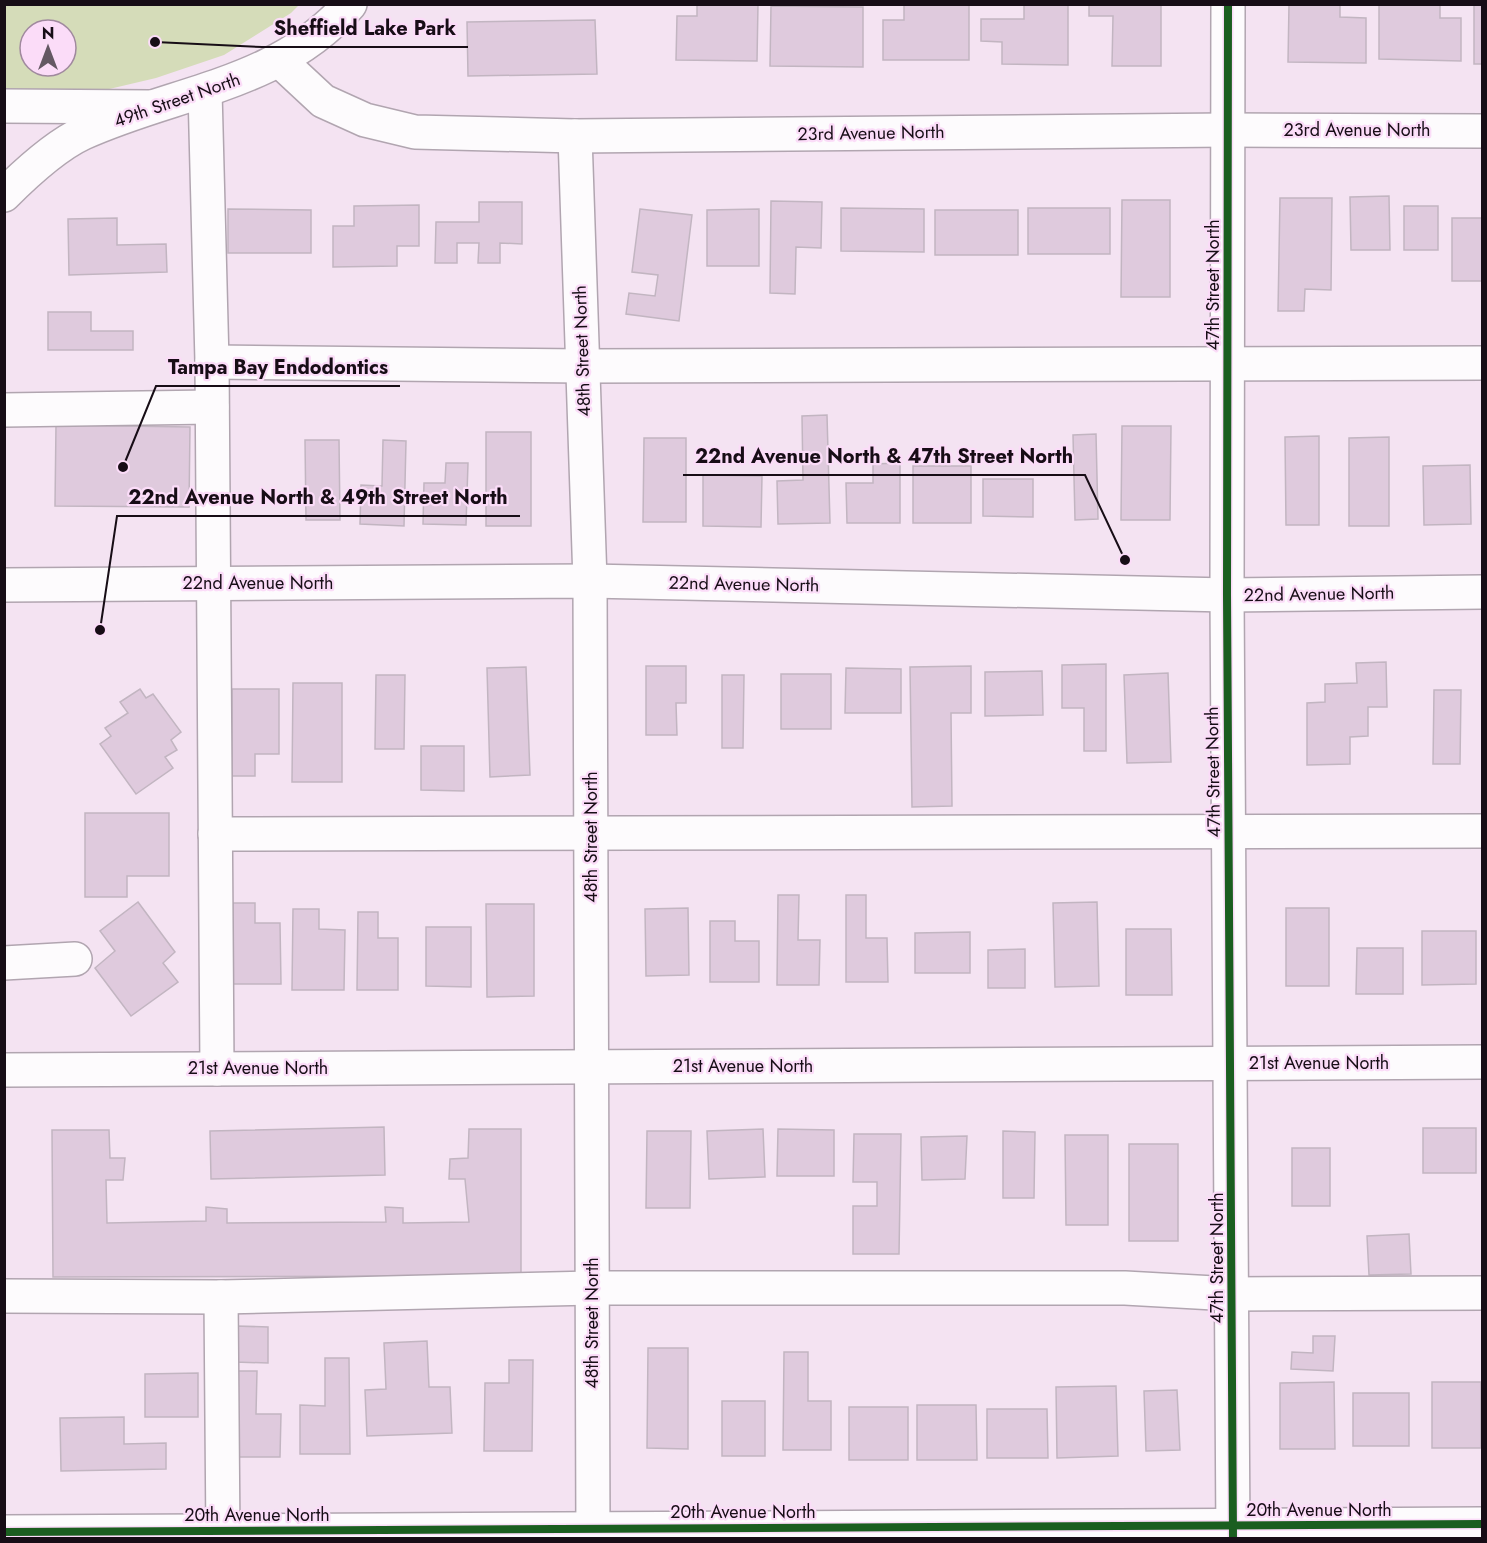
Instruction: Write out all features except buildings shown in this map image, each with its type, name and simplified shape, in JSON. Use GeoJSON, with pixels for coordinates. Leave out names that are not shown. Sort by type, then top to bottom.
{"type":"FeatureCollection","features":[{"type":"Feature","properties":{"kind":"street","name":"49th Street North"},"geometry":{"type":"LineString","coordinates":[[4,195],[25,174],[81,134],[153,107],[225,86],[280,61],[337,19],[350,4]]}},
{"type":"Feature","properties":{"kind":"street","name":"47th Street North"},"geometry":{"type":"LineString","coordinates":[[1228,4],[1227,595],[1232,1064],[1233,1532]]}},
{"type":"Feature","properties":{"kind":"street","name":"23rd Avenue North"},"geometry":{"type":"LineString","coordinates":[[280,61],[323,101],[365,120],[415,132],[575,136],[1228,130],[1482,131]]}},
{"type":"Feature","properties":{"kind":"street"},"geometry":{"type":"LineString","coordinates":[[205,91],[212,362],[217,1069]]}},
{"type":"Feature","properties":{"kind":"street"},"geometry":{"type":"LineString","coordinates":[[4,106],[153,107]]}},
{"type":"Feature","properties":{"kind":"street","name":"48th Street North"},"geometry":{"type":"LineString","coordinates":[[575,136],[590,581],[593,1533]]}},
{"type":"Feature","properties":{"kind":"street"},"geometry":{"type":"LineString","coordinates":[[212,362],[583,366],[1482,363]]}},
{"type":"Feature","properties":{"kind":"street"},"geometry":{"type":"LineString","coordinates":[[4,410],[212,407]]}},
{"type":"Feature","properties":{"kind":"street","name":"22nd Avenue North"},"geometry":{"type":"LineString","coordinates":[[4,585],[590,581],[1227,595],[1482,592]]}},
{"type":"Feature","properties":{"kind":"street"},"geometry":{"type":"LineString","coordinates":[[215,834],[1229,834],[1482,831]]}},
{"type":"Feature","properties":{"kind":"street"},"geometry":{"type":"LineString","coordinates":[[4,963],[75,959]]}},
{"type":"Feature","properties":{"kind":"street","name":"21st Avenue North"},"geometry":{"type":"LineString","coordinates":[[4,1070],[1482,1062]]}},
{"type":"Feature","properties":{"kind":"street"},"geometry":{"type":"LineString","coordinates":[[4,1296],[221,1297],[592,1288],[1125,1288],[1233,1294],[1482,1293]]}},
{"type":"Feature","properties":{"kind":"street"},"geometry":{"type":"LineString","coordinates":[[221,1297],[223,1534]]}},
{"type":"Feature","properties":{"kind":"street","name":"20th Avenue North"},"geometry":{"type":"LineString","coordinates":[[4,1532],[223,1534],[1233,1532],[1482,1524]]}},
{"type":"Feature","properties":{"kind":"green space"},"geometry":{"type":"Polygon","coordinates":[[[4,5],[299,5],[291,13],[224,55],[156,78],[105,90],[5,90],[4,5]]]}},
{"type":"Feature","properties":{"kind":"cycle path"},"geometry":{"type":"LineString","coordinates":[[1228,4],[1227,595],[1233,1538]]}},
{"type":"Feature","properties":{"kind":"cycle path"},"geometry":{"type":"LineString","coordinates":[[4,1532],[1482,1524]]}},
{"type":"Feature","properties":{"kind":"place","name":"Sheffield Lake Park"},"geometry":{"type":"Point","coordinates":[155,42]}},
{"type":"Feature","properties":{"kind":"place","name":"Tampa Bay Endodontics"},"geometry":{"type":"Point","coordinates":[123,467]}},
{"type":"Feature","properties":{"kind":"place","name":"22nd Avenue North & 47th Street North"},"geometry":{"type":"Point","coordinates":[1125,560]}},
{"type":"Feature","properties":{"kind":"place","name":"22nd Avenue North & 49th Street North"},"geometry":{"type":"Point","coordinates":[100,630]}}]}
